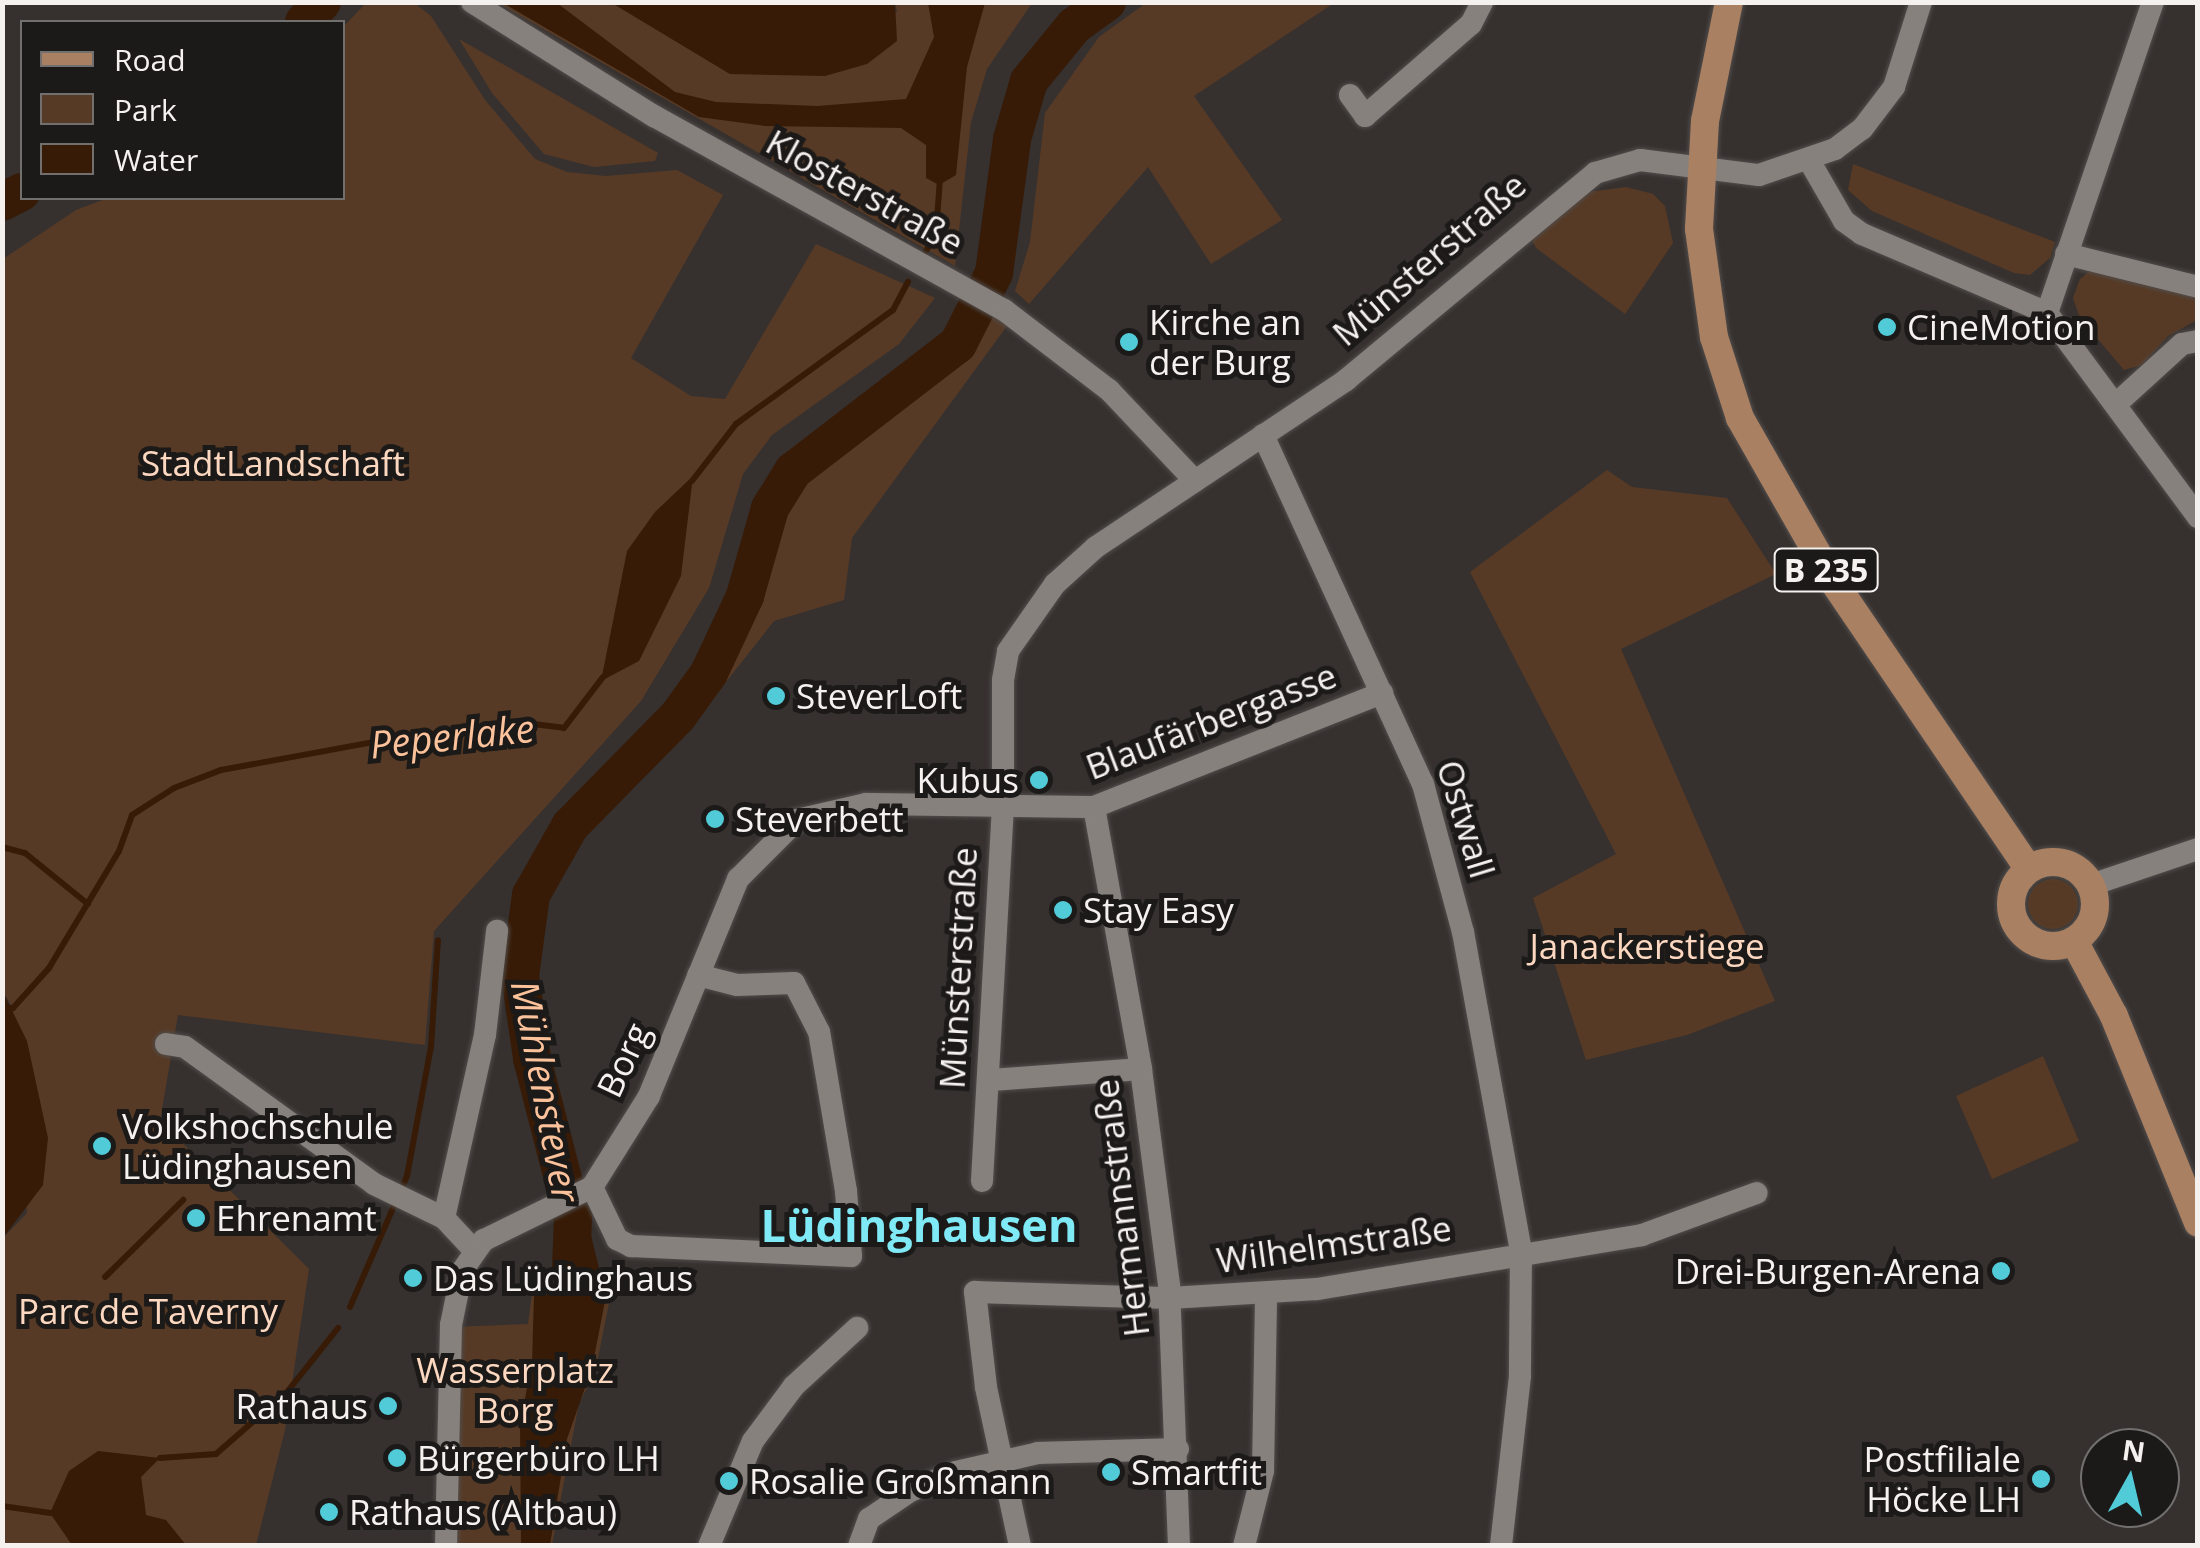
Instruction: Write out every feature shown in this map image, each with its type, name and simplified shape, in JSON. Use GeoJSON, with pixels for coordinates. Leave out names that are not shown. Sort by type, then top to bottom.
{"type":"FeatureCollection","features":[{"type":"Feature","properties":{"kind":"main road","name":"B 235"},"geometry":{"type":"LineString","coordinates":[[1728,6],[1702,168],[1706,296],[1740,418],[1833,582],[2028,869]]}},
{"type":"Feature","properties":{"kind":"main road"},"geometry":{"type":"LineString","coordinates":[[2058,862],[2091,885],[2094,917],[2074,941],[2042,945],[2017,926],[2012,893],[2028,869],[2058,862]]}},
{"type":"Feature","properties":{"kind":"main road"},"geometry":{"type":"LineString","coordinates":[[2074,941],[2114,1016],[2198,1223]]}},
{"type":"Feature","properties":{"kind":"street","name":"Klosterstraße"},"geometry":{"type":"LineString","coordinates":[[472,2],[654,116],[1004,310],[1109,390],[1196,480]]}},
{"type":"Feature","properties":{"kind":"street"},"geometry":{"type":"LineString","coordinates":[[1350,94],[1355,123],[1471,24],[1482,2]]}},
{"type":"Feature","properties":{"kind":"street"},"geometry":{"type":"LineString","coordinates":[[1921,2],[1911,46],[1879,110],[1810,162],[1844,221],[1862,234],[2047,313],[2198,517]]}},
{"type":"Feature","properties":{"kind":"street"},"geometry":{"type":"LineString","coordinates":[[2047,313],[2154,2]]}},
{"type":"Feature","properties":{"kind":"street","name":"Münsterstraße"},"geometry":{"type":"LineString","coordinates":[[982,1181],[992,1080],[1003,810],[1001,709],[1008,651],[1073,566],[1390,346],[1575,185],[1640,160],[1759,175],[1810,162]]}},
{"type":"Feature","properties":{"kind":"street"},"geometry":{"type":"LineString","coordinates":[[2066,254],[2198,286]]}},
{"type":"Feature","properties":{"kind":"street"},"geometry":{"type":"LineString","coordinates":[[2116,404],[2182,344],[2198,341]]}},
{"type":"Feature","properties":{"kind":"street","name":"Ostwall"},"geometry":{"type":"LineString","coordinates":[[1263,435],[1422,784],[1463,932],[1522,1250],[1520,1376],[1502,1546]]}},
{"type":"Feature","properties":{"kind":"street","name":"Blaufärbergasse"},"geometry":{"type":"LineString","coordinates":[[1003,810],[1094,807],[1382,692]]}},
{"type":"Feature","properties":{"kind":"street","name":"Borg"},"geometry":{"type":"LineString","coordinates":[[589,1189],[649,1096],[738,878],[797,820],[866,804],[1003,810]]}},
{"type":"Feature","properties":{"kind":"street","name":"Hermannstraße"},"geometry":{"type":"LineString","coordinates":[[1094,807],[1140,1069],[1170,1298],[1179,1546]]}},
{"type":"Feature","properties":{"kind":"street"},"geometry":{"type":"LineString","coordinates":[[2091,885],[2198,849]]}},
{"type":"Feature","properties":{"kind":"street"},"geometry":{"type":"LineString","coordinates":[[444,1218],[485,1035],[497,931]]}},
{"type":"Feature","properties":{"kind":"street"},"geometry":{"type":"LineString","coordinates":[[446,1546],[451,1325],[456,1285],[473,1249],[589,1189],[617,1239],[631,1246],[850,1256],[846,1191],[819,1032],[794,982],[737,984],[698,975]]}},
{"type":"Feature","properties":{"kind":"street"},"geometry":{"type":"LineString","coordinates":[[166,1044],[185,1047],[374,1184],[444,1218],[473,1249]]}},
{"type":"Feature","properties":{"kind":"street"},"geometry":{"type":"LineString","coordinates":[[992,1080],[1140,1069]]}},
{"type":"Feature","properties":{"kind":"street"},"geometry":{"type":"LineString","coordinates":[[1522,1250],[1642,1235],[1758,1194]]}},
{"type":"Feature","properties":{"kind":"street","name":"Wilhelmstraße"},"geometry":{"type":"LineString","coordinates":[[1001,1459],[974,1292],[1170,1298],[1266,1294],[1522,1250]]}},
{"type":"Feature","properties":{"kind":"street"},"geometry":{"type":"LineString","coordinates":[[1244,1546],[1262,1471],[1266,1294]]}},
{"type":"Feature","properties":{"kind":"street"},"geometry":{"type":"LineString","coordinates":[[710,1546],[753,1441],[794,1386],[857,1328]]}},
{"type":"Feature","properties":{"kind":"street"},"geometry":{"type":"LineString","coordinates":[[859,1546],[869,1519],[910,1491],[1001,1459],[1178,1449]]}},
{"type":"Feature","properties":{"kind":"street"},"geometry":{"type":"LineString","coordinates":[[1001,1459],[1020,1546]]}},
{"type":"Feature","properties":{"kind":"green space"},"geometry":{"type":"Polygon","coordinates":[[[413,2],[431,16],[485,100],[535,159],[567,172],[606,176],[677,170],[723,195],[631,358],[691,396],[725,399],[816,244],[935,298],[899,344],[772,435],[743,474],[709,588],[641,701],[434,931],[425,1045],[178,1015],[160,1121],[309,1269],[285,1430],[256,1545],[186,1545],[146,1515],[141,1477],[159,1458],[50,1512],[72,1545],[3,1545],[3,1238],[27,1213],[13,1008],[3,992],[3,259],[76,210],[103,200],[345,200],[345,25],[366,3],[413,2]]]}},
{"type":"Feature","properties":{"kind":"green space"},"geometry":{"type":"Polygon","coordinates":[[[498,3],[612,3],[730,74],[897,12],[895,3],[1032,3],[987,69],[971,122],[955,266],[498,3]]]}},
{"type":"Feature","properties":{"kind":"green space"},"geometry":{"type":"Polygon","coordinates":[[[1146,3],[1334,3],[1194,96],[1282,220],[1211,264],[1148,167],[1029,304],[1015,291],[1030,242],[1045,113],[1099,37],[1146,3]]]}},
{"type":"Feature","properties":{"kind":"green space"},"geometry":{"type":"Polygon","coordinates":[[[459,39],[658,153],[655,161],[594,167],[544,154],[492,93],[459,39]]]}},
{"type":"Feature","properties":{"kind":"green space"},"geometry":{"type":"Polygon","coordinates":[[[1853,164],[2055,242],[2050,258],[2030,275],[2014,273],[1872,211],[1848,190],[1853,164]]]}},
{"type":"Feature","properties":{"kind":"green space"},"geometry":{"type":"Polygon","coordinates":[[[1626,187],[1653,194],[1665,206],[1673,243],[1625,314],[1536,248],[1531,238],[1588,192],[1626,187]]]}},
{"type":"Feature","properties":{"kind":"green space"},"geometry":{"type":"Polygon","coordinates":[[[2097,265],[2197,287],[2197,320],[2168,336],[2142,365],[2124,370],[2080,318],[2073,298],[2080,279],[2097,265]]]}},
{"type":"Feature","properties":{"kind":"green space"},"geometry":{"type":"Polygon","coordinates":[[[990,314],[1007,326],[852,538],[844,600],[774,621],[707,706],[745,631],[776,518],[804,477],[968,351],[990,314]]]}},
{"type":"Feature","properties":{"kind":"green space","name":"Janackerstiege"},"geometry":{"type":"Polygon","coordinates":[[[1607,470],[1632,487],[1727,498],[1776,574],[1621,649],[1775,1001],[1687,1035],[1586,1060],[1533,898],[1616,854],[1470,572],[1607,470]]]}},
{"type":"Feature","properties":{"kind":"green space"},"geometry":{"type":"Polygon","coordinates":[[[2053,879],[2070,887],[2078,904],[2070,921],[2053,929],[2036,921],[2028,904],[2036,887],[2053,879]]]}},
{"type":"Feature","properties":{"kind":"green space"},"geometry":{"type":"Polygon","coordinates":[[[2043,1056],[2079,1141],[1992,1179],[1956,1096],[2043,1056]]]}},
{"type":"Feature","properties":{"kind":"green space","name":"Wasserplatz Borg"},"geometry":{"type":"Polygon","coordinates":[[[532,1294],[610,1298],[595,1373],[579,1403],[552,1545],[448,1546],[452,1327],[528,1324],[532,1294]]]}},
{"type":"Feature","properties":{"kind":"water"},"geometry":{"type":"Polygon","coordinates":[[[503,3],[557,3],[675,92],[716,102],[817,106],[906,99],[934,37],[928,3],[985,3],[967,67],[956,175],[939,185],[926,178],[926,145],[901,128],[765,126],[699,117],[503,3]]]}},
{"type":"Feature","properties":{"kind":"water"},"geometry":{"type":"Polygon","coordinates":[[[612,3],[895,3],[897,41],[867,64],[825,76],[730,74],[612,3]]]}},
{"type":"Feature","properties":{"kind":"water","name":"Peperlake"},"geometry":{"type":"Polygon","coordinates":[[[693,476],[681,576],[639,661],[601,681],[627,551],[655,512],[693,476]]]}},
{"type":"Feature","properties":{"kind":"water"},"geometry":{"type":"Polygon","coordinates":[[[3,992],[27,1041],[48,1138],[43,1185],[3,1238],[3,992]]]}},
{"type":"Feature","properties":{"kind":"water"},"geometry":{"type":"Polygon","coordinates":[[[585,1211],[606,1296],[592,1368],[567,1439],[550,1545],[521,1545],[520,1423],[532,1364],[534,1294],[568,1296],[566,1222],[585,1211]]]}},
{"type":"Feature","properties":{"kind":"water"},"geometry":{"type":"Polygon","coordinates":[[[98,1451],[160,1458],[141,1477],[146,1515],[166,1520],[186,1545],[72,1545],[50,1513],[69,1471],[98,1451]]]}},
{"type":"Feature","properties":{"kind":"waterway"},"geometry":{"type":"LineString","coordinates":[[306,20],[322,2]]}},
{"type":"Feature","properties":{"kind":"waterway","name":"Mühlenstever"},"geometry":{"type":"LineString","coordinates":[[571,1269],[573,1218],[532,1058],[520,976],[531,895],[570,826],[678,716],[709,673],[745,596],[770,508],[793,471],[958,344],[994,273],[1012,139],[1029,81],[1074,26],[1107,2]]}},
{"type":"Feature","properties":{"kind":"waterway"},"geometry":{"type":"LineString","coordinates":[[926,251],[936,234],[940,178]]}},
{"type":"Feature","properties":{"kind":"waterway"},"geometry":{"type":"LineString","coordinates":[[2,202],[20,193]]}},
{"type":"Feature","properties":{"kind":"waterway","name":"Peperlake"},"geometry":{"type":"LineString","coordinates":[[692,481],[736,424],[893,310],[908,282]]}},
{"type":"Feature","properties":{"kind":"waterway","name":"Peperlake"},"geometry":{"type":"LineString","coordinates":[[2,1008],[13,1008],[49,968],[119,851],[132,815],[174,788],[221,770],[385,740],[525,723],[564,728],[603,677]]}},
{"type":"Feature","properties":{"kind":"waterway"},"geometry":{"type":"LineString","coordinates":[[2,847],[25,853],[88,904]]}},
{"type":"Feature","properties":{"kind":"waterway"},"geometry":{"type":"LineString","coordinates":[[350,1307],[407,1176],[431,1047],[438,940]]}},
{"type":"Feature","properties":{"kind":"waterway"},"geometry":{"type":"LineString","coordinates":[[105,1277],[183,1200]]}},
{"type":"Feature","properties":{"kind":"waterway"},"geometry":{"type":"LineString","coordinates":[[160,1458],[216,1454],[287,1392],[338,1328]]}},
{"type":"Feature","properties":{"kind":"waterway"},"geometry":{"type":"LineString","coordinates":[[2,1506],[50,1513]]}},
{"type":"Feature","properties":{"kind":"place","name":"CineMotion"},"geometry":{"type":"Point","coordinates":[1887,327]}},
{"type":"Feature","properties":{"kind":"place","name":"Kirche an der Burg"},"geometry":{"type":"Point","coordinates":[1129,342]}},
{"type":"Feature","properties":{"kind":"place","name":"SteverLoft"},"geometry":{"type":"Point","coordinates":[776,696]}},
{"type":"Feature","properties":{"kind":"place","name":"Kubus"},"geometry":{"type":"Point","coordinates":[1039,780]}},
{"type":"Feature","properties":{"kind":"place","name":"Steverbett"},"geometry":{"type":"Point","coordinates":[715,819]}},
{"type":"Feature","properties":{"kind":"place","name":"Stay Easy"},"geometry":{"type":"Point","coordinates":[1063,910]}},
{"type":"Feature","properties":{"kind":"place","name":"Volkshochschule Lüdinghausen"},"geometry":{"type":"Point","coordinates":[102,1146]}},
{"type":"Feature","properties":{"kind":"place","name":"Ehrenamt"},"geometry":{"type":"Point","coordinates":[196,1218]}},
{"type":"Feature","properties":{"kind":"place","name":"Drei-Burgen-Arena"},"geometry":{"type":"Point","coordinates":[2001,1271]}},
{"type":"Feature","properties":{"kind":"place","name":"Das Lüdinghaus"},"geometry":{"type":"Point","coordinates":[413,1278]}},
{"type":"Feature","properties":{"kind":"place","name":"Rathaus"},"geometry":{"type":"Point","coordinates":[388,1406]}},
{"type":"Feature","properties":{"kind":"place","name":"Bürgerbüro LH"},"geometry":{"type":"Point","coordinates":[397,1458]}},
{"type":"Feature","properties":{"kind":"place","name":"Smartfit"},"geometry":{"type":"Point","coordinates":[1111,1472]}},
{"type":"Feature","properties":{"kind":"place","name":"Postfiliale Höcke LH"},"geometry":{"type":"Point","coordinates":[2041,1479]}},
{"type":"Feature","properties":{"kind":"place","name":"Rosalie Großmann"},"geometry":{"type":"Point","coordinates":[729,1481]}},
{"type":"Feature","properties":{"kind":"place","name":"Rathaus (Altbau)"},"geometry":{"type":"Point","coordinates":[329,1512]}},
{"type":"Feature","properties":{"kind":"district","name":"Lüdinghausen"},"geometry":{"type":"Point","coordinates":[919,1225]}},
{"type":"Feature","properties":{"kind":"park label","name":"StadtLandschaft"},"geometry":{"type":"Point","coordinates":[273,463]}},
{"type":"Feature","properties":{"kind":"park label","name":"Parc de Taverny"},"geometry":{"type":"Point","coordinates":[148,1311]}}]}
